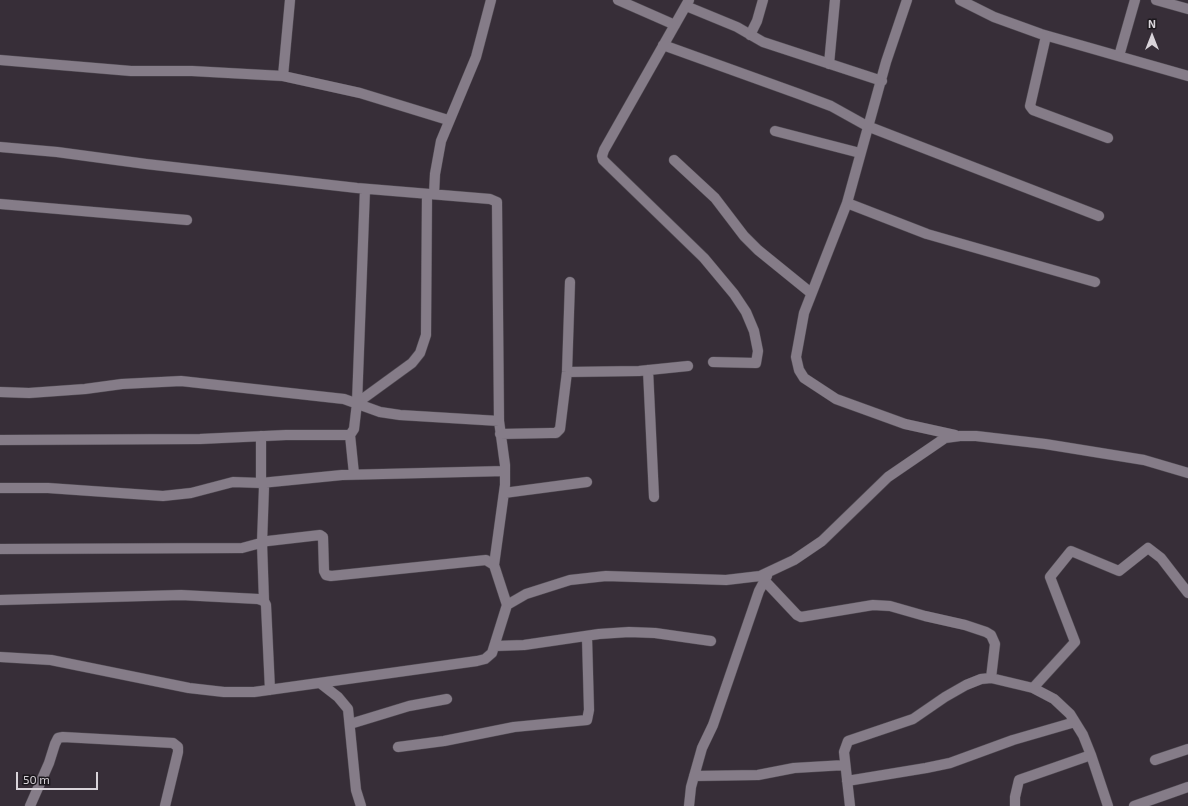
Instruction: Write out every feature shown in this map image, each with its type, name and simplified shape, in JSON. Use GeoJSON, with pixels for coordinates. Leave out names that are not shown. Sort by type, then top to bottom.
{"type":"FeatureCollection","features":[{"type":"Feature","properties":{"kind":"street"},"geometry":{"type":"LineString","coordinates":[[283,76],[290,0]]}},
{"type":"Feature","properties":{"kind":"street"},"geometry":{"type":"LineString","coordinates":[[357,403],[412,363],[420,353],[426,335],[430,194],[437,156],[448,120],[465,86],[476,57],[491,0]]}},
{"type":"Feature","properties":{"kind":"street"},"geometry":{"type":"LineString","coordinates":[[618,0],[675,25]]}},
{"type":"Feature","properties":{"kind":"street"},"geometry":{"type":"LineString","coordinates":[[750,35],[757,22],[763,0]]}},
{"type":"Feature","properties":{"kind":"street"},"geometry":{"type":"LineString","coordinates":[[829,64],[835,0]]}},
{"type":"Feature","properties":{"kind":"street"},"geometry":{"type":"LineString","coordinates":[[907,0],[886,62],[882,81],[867,126],[847,203],[804,313],[796,357],[799,370],[804,378],[836,399],[905,424],[960,436],[1045,444],[1144,460],[1188,472]]}},
{"type":"Feature","properties":{"kind":"street"},"geometry":{"type":"LineString","coordinates":[[960,0],[994,17],[1046,36],[1188,76]]}},
{"type":"Feature","properties":{"kind":"street"},"geometry":{"type":"LineString","coordinates":[[1119,56],[1136,0]]}},
{"type":"Feature","properties":{"kind":"street"},"geometry":{"type":"LineString","coordinates":[[1156,0],[1188,9]]}},
{"type":"Feature","properties":{"kind":"street"},"geometry":{"type":"LineString","coordinates":[[713,362],[756,363],[758,351],[754,331],[746,312],[734,294],[704,258],[603,160],[602,156],[687,3],[737,27],[763,42],[882,81]]}},
{"type":"Feature","properties":{"kind":"street"},"geometry":{"type":"LineString","coordinates":[[1046,36],[1030,106],[1033,110],[1108,138]]}},
{"type":"Feature","properties":{"kind":"street"},"geometry":{"type":"LineString","coordinates":[[663,45],[824,103],[867,126],[1099,216]]}},
{"type":"Feature","properties":{"kind":"street"},"geometry":{"type":"LineString","coordinates":[[0,60],[131,71],[192,71],[283,76],[360,93],[448,120]]}},
{"type":"Feature","properties":{"kind":"street"},"geometry":{"type":"LineString","coordinates":[[775,131],[860,153]]}},
{"type":"Feature","properties":{"kind":"street"},"geometry":{"type":"LineString","coordinates":[[0,147],[57,152],[146,164],[364,189],[490,199],[497,202],[499,421],[505,472],[504,493],[494,565],[507,605]]}},
{"type":"Feature","properties":{"kind":"street"},"geometry":{"type":"LineString","coordinates":[[674,160],[715,198],[754,245],[811,293]]}},
{"type":"Feature","properties":{"kind":"street"},"geometry":{"type":"LineString","coordinates":[[354,474],[350,435],[354,429],[357,403],[364,189]]}},
{"type":"Feature","properties":{"kind":"street"},"geometry":{"type":"LineString","coordinates":[[847,203],[927,234],[1095,282]]}},
{"type":"Feature","properties":{"kind":"street"},"geometry":{"type":"LineString","coordinates":[[0,204],[188,220]]}},
{"type":"Feature","properties":{"kind":"street"},"geometry":{"type":"LineString","coordinates":[[500,434],[556,433],[560,429],[566,372],[570,282]]}},
{"type":"Feature","properties":{"kind":"street"},"geometry":{"type":"LineString","coordinates":[[566,372],[648,370],[688,366]]}},
{"type":"Feature","properties":{"kind":"street"},"geometry":{"type":"LineString","coordinates":[[648,370],[654,497]]}},
{"type":"Feature","properties":{"kind":"street"},"geometry":{"type":"LineString","coordinates":[[0,392],[29,393],[85,389],[122,384],[180,381],[344,399],[380,412],[400,415],[499,421]]}},
{"type":"Feature","properties":{"kind":"street"},"geometry":{"type":"LineString","coordinates":[[0,440],[200,439],[261,436],[350,435]]}},
{"type":"Feature","properties":{"kind":"street"},"geometry":{"type":"LineString","coordinates":[[261,436],[261,483],[264,487],[262,543],[264,601],[266,605],[270,690]]}},
{"type":"Feature","properties":{"kind":"street"},"geometry":{"type":"LineString","coordinates":[[0,657],[52,660],[189,688],[224,692],[270,690],[477,661],[485,659],[492,653],[504,610],[507,605],[526,594],[570,580],[606,576],[726,580],[764,576],[794,560],[822,541],[888,477],[945,438],[960,436]]}},
{"type":"Feature","properties":{"kind":"street"},"geometry":{"type":"LineString","coordinates":[[0,488],[63,488],[163,496],[184,494],[233,482],[261,483],[354,474],[505,472]]}},
{"type":"Feature","properties":{"kind":"street"},"geometry":{"type":"LineString","coordinates":[[504,493],[587,482]]}},
{"type":"Feature","properties":{"kind":"street"},"geometry":{"type":"LineString","coordinates":[[0,548],[242,548],[262,543],[320,535],[323,537],[324,571],[326,574],[331,576],[486,560],[494,565]]}},
{"type":"Feature","properties":{"kind":"street"},"geometry":{"type":"LineString","coordinates":[[1033,688],[1075,642],[1050,577],[1071,551],[1119,571],[1148,548],[1161,558],[1188,593]]}},
{"type":"Feature","properties":{"kind":"street"},"geometry":{"type":"LineString","coordinates":[[764,576],[796,615],[801,617],[873,605],[890,606],[925,616],[965,624],[986,632],[991,635],[995,644],[990,678]]}},
{"type":"Feature","properties":{"kind":"street"},"geometry":{"type":"LineString","coordinates":[[689,806],[694,776],[702,748],[713,725],[764,576]]}},
{"type":"Feature","properties":{"kind":"street"},"geometry":{"type":"LineString","coordinates":[[0,600],[180,595],[258,599],[264,601]]}},
{"type":"Feature","properties":{"kind":"street"},"geometry":{"type":"LineString","coordinates":[[495,646],[524,645],[629,632],[655,633],[711,641]]}},
{"type":"Feature","properties":{"kind":"street"},"geometry":{"type":"LineString","coordinates":[[398,748],[444,741],[514,727],[587,720],[589,710],[587,637]]}},
{"type":"Feature","properties":{"kind":"street"},"geometry":{"type":"LineString","coordinates":[[850,806],[844,752],[848,742],[913,719],[945,697],[966,685],[990,678],[1033,688],[1054,699],[1070,714],[1091,755],[1108,806]]}},
{"type":"Feature","properties":{"kind":"street"},"geometry":{"type":"LineString","coordinates":[[320,683],[344,703],[348,709],[356,790],[361,806]]}},
{"type":"Feature","properties":{"kind":"street"},"geometry":{"type":"LineString","coordinates":[[350,724],[408,706],[447,700]]}},
{"type":"Feature","properties":{"kind":"street"},"geometry":{"type":"LineString","coordinates":[[847,781],[950,763],[1013,740],[1075,722]]}},
{"type":"Feature","properties":{"kind":"street"},"geometry":{"type":"LineString","coordinates":[[30,806],[36,796],[58,738],[83,737],[173,744],[178,747],[165,806]]}},
{"type":"Feature","properties":{"kind":"street"},"geometry":{"type":"LineString","coordinates":[[1155,760],[1188,749]]}},
{"type":"Feature","properties":{"kind":"street"},"geometry":{"type":"LineString","coordinates":[[1015,806],[1015,796],[1019,780],[1091,755]]}},
{"type":"Feature","properties":{"kind":"street"},"geometry":{"type":"LineString","coordinates":[[694,776],[758,775],[794,768],[845,765]]}},
{"type":"Feature","properties":{"kind":"street"},"geometry":{"type":"LineString","coordinates":[[1134,806],[1188,787]]}}]}
